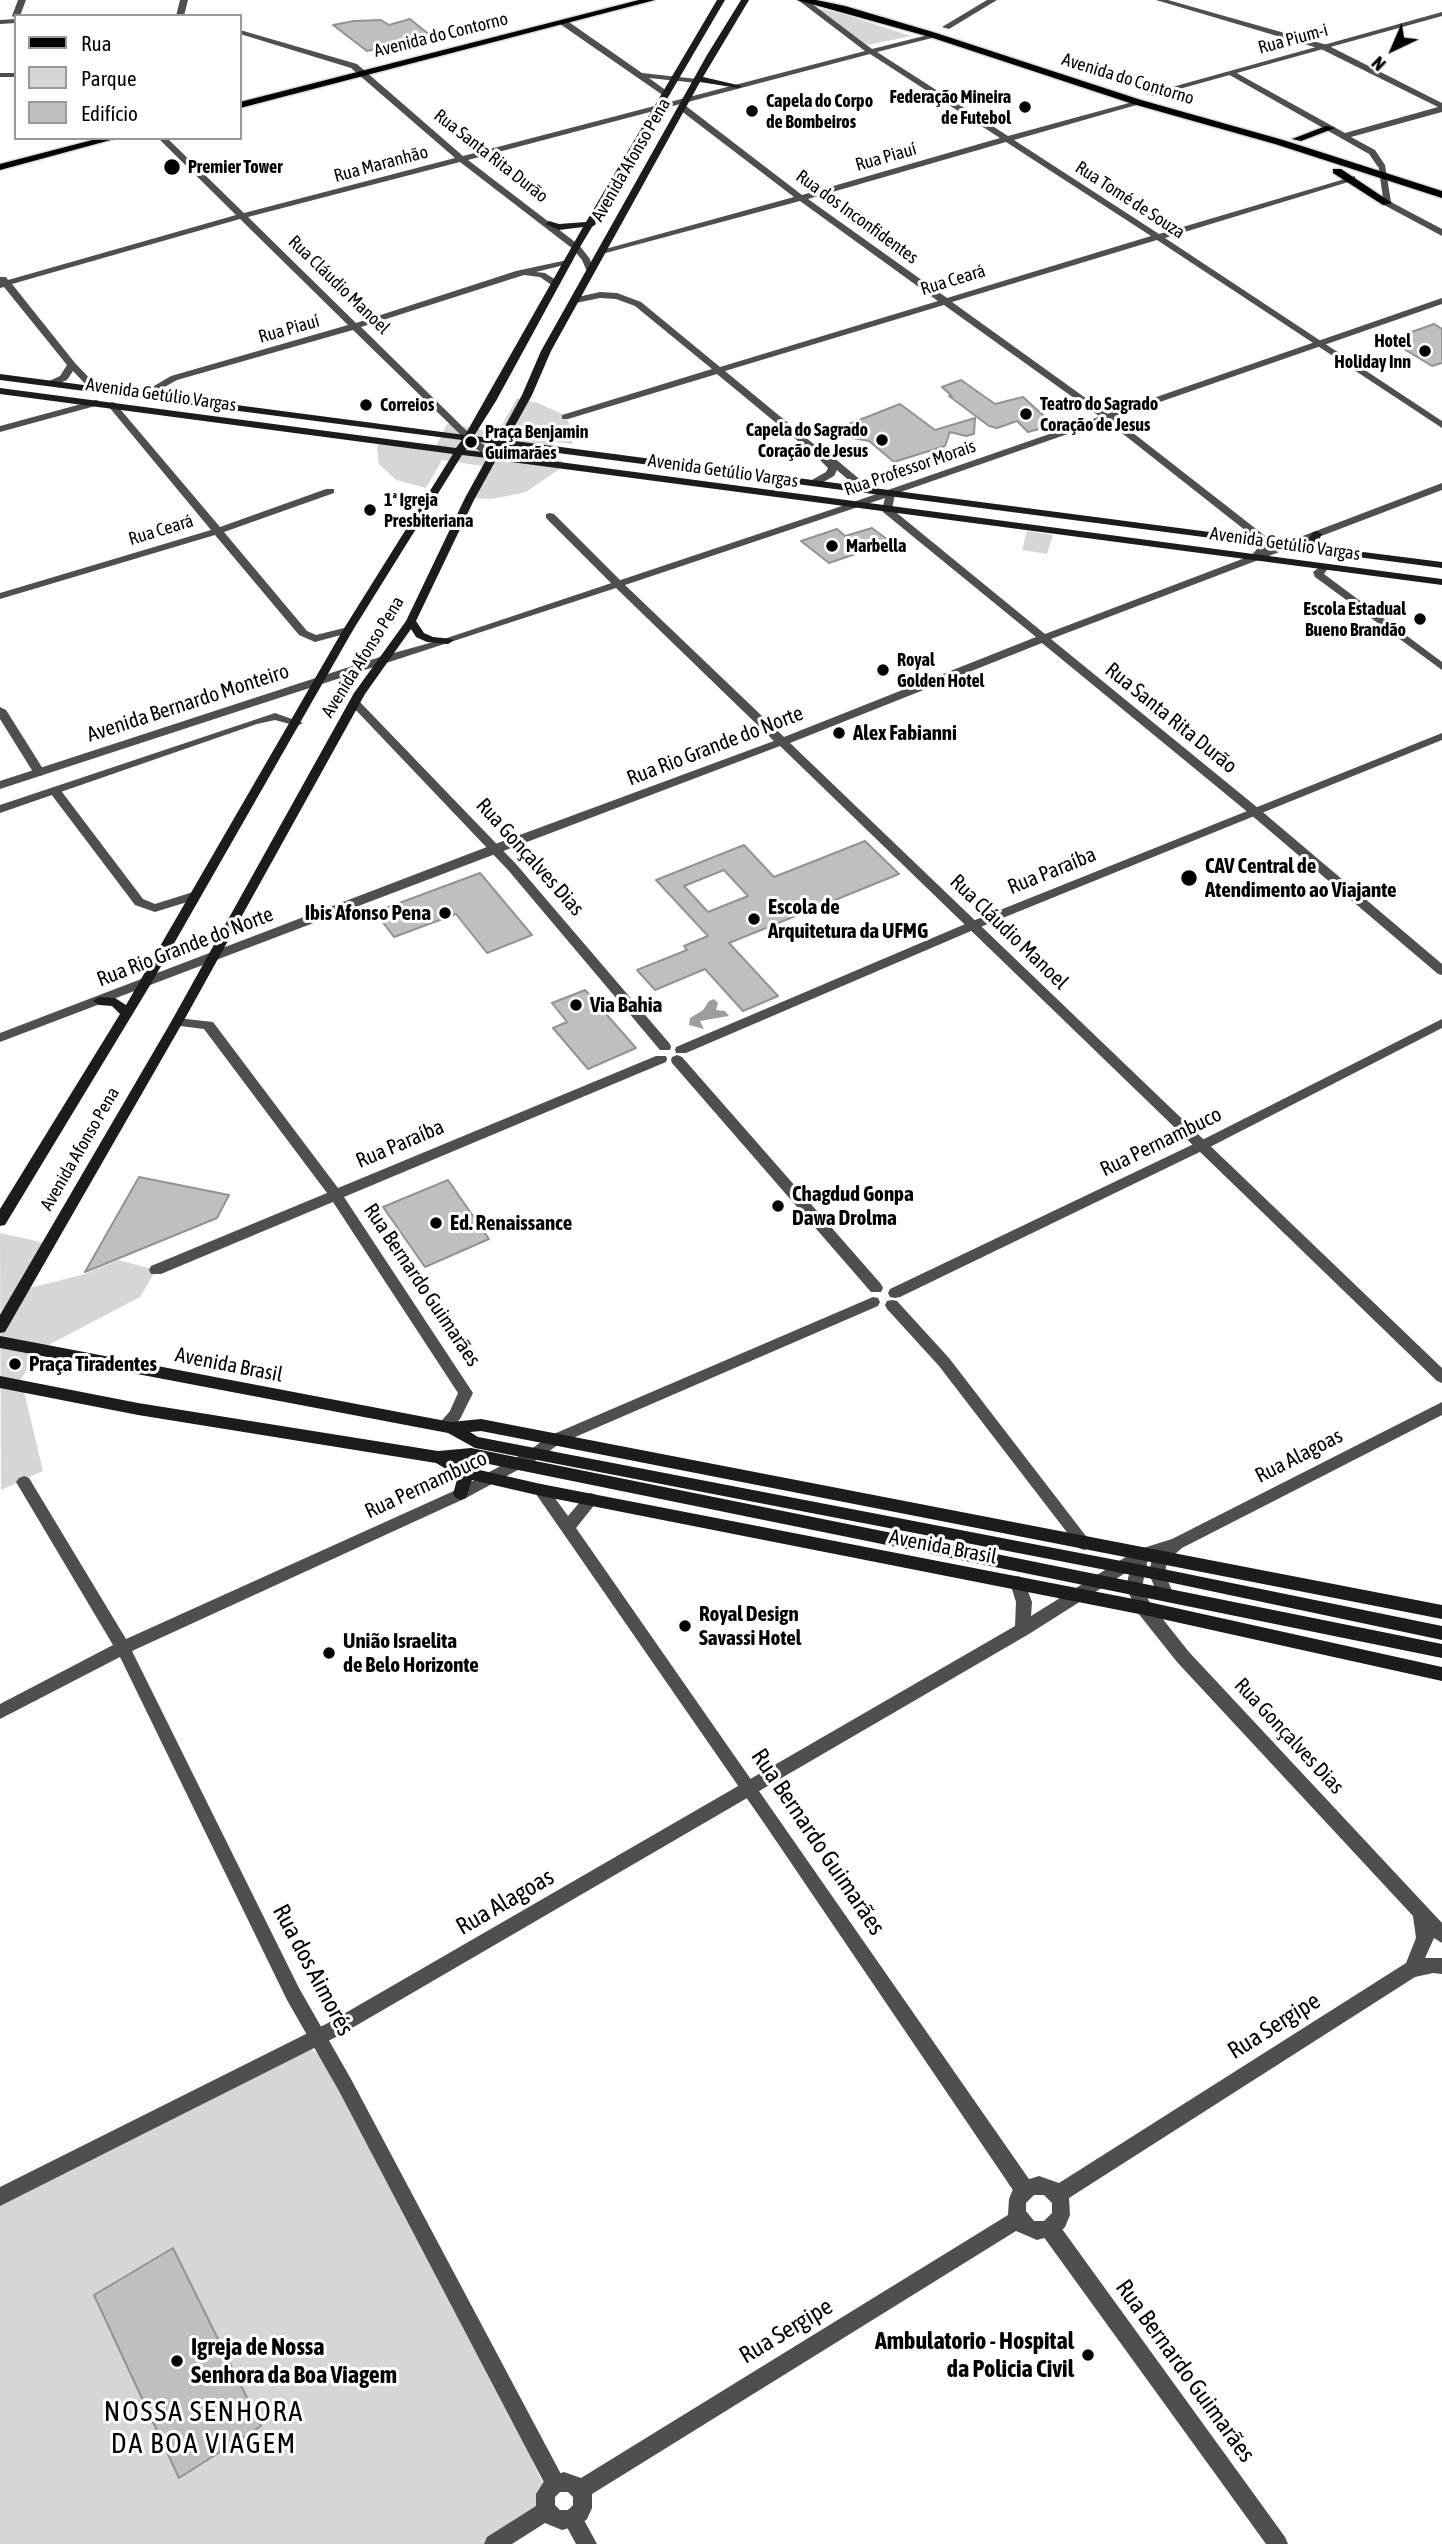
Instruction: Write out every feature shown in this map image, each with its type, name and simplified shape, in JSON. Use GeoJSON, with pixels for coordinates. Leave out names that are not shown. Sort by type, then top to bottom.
{"type":"FeatureCollection","features":[{"type":"Feature","properties":{"kind":"main road","name":"Avenida do Contorno"},"geometry":{"type":"LineString","coordinates":[[242,104],[613,0]]}},
{"type":"Feature","properties":{"kind":"main road","name":"Avenida do Contorno"},"geometry":{"type":"LineString","coordinates":[[242,95],[358,70],[650,0]]}},
{"type":"Feature","properties":{"kind":"main road","name":"Avenida Afonso Pena"},"geometry":{"type":"LineString","coordinates":[[0,1221],[146,982],[348,630],[469,438],[576,247],[662,105],[721,0]]}},
{"type":"Feature","properties":{"kind":"main road","name":"Avenida Afonso Pena"},"geometry":{"type":"LineString","coordinates":[[0,1328],[177,1022],[355,703],[411,621],[527,394],[546,351],[697,80],[745,0]]}},
{"type":"Feature","properties":{"kind":"main road","name":"Avenida do Contorno"},"geometry":{"type":"LineString","coordinates":[[802,0],[817,1],[933,35],[1137,102],[1382,170],[1442,183]]}},
{"type":"Feature","properties":{"kind":"main road","name":"Avenida do Contorno"},"geometry":{"type":"LineString","coordinates":[[896,12],[1097,76]]}},
{"type":"Feature","properties":{"kind":"main road"},"geometry":{"type":"LineString","coordinates":[[697,80],[738,86]]}},
{"type":"Feature","properties":{"kind":"main road","name":"Avenida do Contorno"},"geometry":{"type":"LineString","coordinates":[[1120,84],[1297,139],[1442,195]]}},
{"type":"Feature","properties":{"kind":"main road"},"geometry":{"type":"LineString","coordinates":[[1297,139],[1330,128]]}},
{"type":"Feature","properties":{"kind":"main road"},"geometry":{"type":"LineString","coordinates":[[0,155],[60,140]]}},
{"type":"Feature","properties":{"kind":"main road"},"geometry":{"type":"LineString","coordinates":[[0,167],[105,140]]}},
{"type":"Feature","properties":{"kind":"main road"},"geometry":{"type":"LineString","coordinates":[[1279,142],[1352,178],[1387,203]]}},
{"type":"Feature","properties":{"kind":"main road"},"geometry":{"type":"LineString","coordinates":[[550,225],[559,227],[592,223]]}},
{"type":"Feature","properties":{"kind":"main road","name":"Avenida Getúlio Vargas"},"geometry":{"type":"LineString","coordinates":[[0,377],[1442,565]]}},
{"type":"Feature","properties":{"kind":"main road","name":"Avenida Getúlio Vargas"},"geometry":{"type":"LineString","coordinates":[[0,391],[1442,582]]}},
{"type":"Feature","properties":{"kind":"main road"},"geometry":{"type":"LineString","coordinates":[[1317,534],[1312,542],[1321,549]]}},
{"type":"Feature","properties":{"kind":"main road"},"geometry":{"type":"LineString","coordinates":[[411,621],[420,635],[431,640],[448,641]]}},
{"type":"Feature","properties":{"kind":"main road"},"geometry":{"type":"LineString","coordinates":[[99,1001],[114,1002],[127,1013]]}},
{"type":"Feature","properties":{"kind":"main road","name":"Avenida Brasil"},"geometry":{"type":"LineString","coordinates":[[0,1342],[448,1427],[481,1425],[1142,1555],[1159,1566],[1442,1633]]}},
{"type":"Feature","properties":{"kind":"main road","name":"Avenida Brasil"},"geometry":{"type":"LineString","coordinates":[[0,1382],[138,1409],[438,1457],[466,1473],[541,1490],[1076,1594],[1442,1674]]}},
{"type":"Feature","properties":{"kind":"main road","name":"Avenida Brasil"},"geometry":{"type":"LineString","coordinates":[[448,1427],[473,1448],[516,1465],[1099,1580],[1135,1579],[1159,1566],[1442,1612]]}},
{"type":"Feature","properties":{"kind":"main road"},"geometry":{"type":"LineString","coordinates":[[461,1494],[473,1448]]}},
{"type":"Feature","properties":{"kind":"main road","name":"Avenida Brasil"},"geometry":{"type":"LineString","coordinates":[[438,1457],[473,1448],[535,1454],[1119,1568],[1165,1593],[1442,1651]]}},
{"type":"Feature","properties":{"kind":"street","name":"Rua Tomé de Souza"},"geometry":{"type":"LineString","coordinates":[[802,0],[869,50],[1442,425]]}},
{"type":"Feature","properties":{"kind":"street"},"geometry":{"type":"LineString","coordinates":[[946,27],[993,0]]}},
{"type":"Feature","properties":{"kind":"street"},"geometry":{"type":"LineString","coordinates":[[1160,0],[1324,47],[1442,108]]}},
{"type":"Feature","properties":{"kind":"street","name":"Rua Pium-i"},"geometry":{"type":"LineString","coordinates":[[1152,94],[1442,14]]}},
{"type":"Feature","properties":{"kind":"street"},"geometry":{"type":"LineString","coordinates":[[563,22],[667,94]]}},
{"type":"Feature","properties":{"kind":"street"},"geometry":{"type":"LineString","coordinates":[[242,33],[358,70]]}},
{"type":"Feature","properties":{"kind":"street","name":"Rua Maranhão"},"geometry":{"type":"LineString","coordinates":[[2,282],[933,35]]}},
{"type":"Feature","properties":{"kind":"street","name":"Rua Santa Rita Durão"},"geometry":{"type":"LineString","coordinates":[[358,70],[462,159],[576,247],[586,259],[591,272]]}},
{"type":"Feature","properties":{"kind":"street"},"geometry":{"type":"LineString","coordinates":[[1230,73],[1372,152],[1382,170],[1387,203],[1442,233]]}},
{"type":"Feature","properties":{"kind":"street"},"geometry":{"type":"LineString","coordinates":[[639,75],[697,80]]}},
{"type":"Feature","properties":{"kind":"street","name":"Rua Piauí"},"geometry":{"type":"LineString","coordinates":[[602,251],[801,198],[1137,102]]}},
{"type":"Feature","properties":{"kind":"street","name":"Rua dos Inconfidentes"},"geometry":{"type":"LineString","coordinates":[[683,108],[801,198],[1109,418],[1265,541]]}},
{"type":"Feature","properties":{"kind":"street"},"geometry":{"type":"LineString","coordinates":[[1345,136],[1442,108]]}},
{"type":"Feature","properties":{"kind":"street","name":"Rua Cláudio Manoel"},"geometry":{"type":"LineString","coordinates":[[164,140],[469,438],[493,457]]}},
{"type":"Feature","properties":{"kind":"street","name":"Rua Ceará"},"geometry":{"type":"LineString","coordinates":[[565,417],[1352,178]]}},
{"type":"Feature","properties":{"kind":"street","name":"Rua Piauí"},"geometry":{"type":"LineString","coordinates":[[155,397],[157,388],[174,378],[356,326],[519,273],[569,261]]}},
{"type":"Feature","properties":{"kind":"street"},"geometry":{"type":"LineString","coordinates":[[519,273],[534,272],[556,284]]}},
{"type":"Feature","properties":{"kind":"street"},"geometry":{"type":"LineString","coordinates":[[2,282],[95,389]]}},
{"type":"Feature","properties":{"kind":"street"},"geometry":{"type":"LineString","coordinates":[[576,300],[609,295],[638,304],[722,370],[820,454],[833,468],[830,474],[814,483]]}},
{"type":"Feature","properties":{"kind":"street","name":"Rua Professor Morais"},"geometry":{"type":"LineString","coordinates":[[387,658],[448,641],[853,506],[1442,301]]}},
{"type":"Feature","properties":{"kind":"street"},"geometry":{"type":"LineString","coordinates":[[50,384],[68,374],[72,365]]}},
{"type":"Feature","properties":{"kind":"street"},"geometry":{"type":"LineString","coordinates":[[0,429],[96,403]]}},
{"type":"Feature","properties":{"kind":"street"},"geometry":{"type":"LineString","coordinates":[[112,405],[303,633],[316,639],[348,630]]}},
{"type":"Feature","properties":{"kind":"street"},"geometry":{"type":"LineString","coordinates":[[820,454],[833,460],[866,490]]}},
{"type":"Feature","properties":{"kind":"street","name":"Rua Rio Grande do Norte"},"geometry":{"type":"LineString","coordinates":[[0,1038],[489,850],[781,742],[1442,486]]}},
{"type":"Feature","properties":{"kind":"street","name":"Rua Ceará"},"geometry":{"type":"LineString","coordinates":[[0,596],[218,531],[330,491]]}},
{"type":"Feature","properties":{"kind":"street"},"geometry":{"type":"LineString","coordinates":[[887,510],[891,493]]}},
{"type":"Feature","properties":{"kind":"street","name":"Rua Santa Rita Durão"},"geometry":{"type":"LineString","coordinates":[[887,510],[1254,811],[1442,971]]}},
{"type":"Feature","properties":{"kind":"street","name":"Rua Cláudio Manoel"},"geometry":{"type":"LineString","coordinates":[[550,516],[781,742],[1442,1377]]}},
{"type":"Feature","properties":{"kind":"street"},"geometry":{"type":"LineString","coordinates":[[1254,558],[1265,541]]}},
{"type":"Feature","properties":{"kind":"street"},"geometry":{"type":"LineString","coordinates":[[1324,567],[1318,572],[1319,575],[1442,667]]}},
{"type":"Feature","properties":{"kind":"street","name":"Avenida Bernardo Monteiro"},"geometry":{"type":"LineString","coordinates":[[0,785],[387,658]]}},
{"type":"Feature","properties":{"kind":"street","name":"Rua Gonçalves Dias"},"geometry":{"type":"LineString","coordinates":[[355,703],[489,850],[512,867],[663,1053]]}},
{"type":"Feature","properties":{"kind":"street"},"geometry":{"type":"LineString","coordinates":[[240,706],[253,722]]}},
{"type":"Feature","properties":{"kind":"street"},"geometry":{"type":"LineString","coordinates":[[0,710],[40,772]]}},
{"type":"Feature","properties":{"kind":"street","name":"Avenida Bernardo Monteiro"},"geometry":{"type":"LineString","coordinates":[[0,810],[253,722],[275,716],[297,723]]}},
{"type":"Feature","properties":{"kind":"street","name":"Rua Paraíba"},"geometry":{"type":"LineString","coordinates":[[679,1055],[974,925],[1442,736]]}},
{"type":"Feature","properties":{"kind":"street"},"geometry":{"type":"LineString","coordinates":[[55,791],[139,902],[155,908],[194,896]]}},
{"type":"Feature","properties":{"kind":"street","name":"Rua Bernardo Guimarães"},"geometry":{"type":"LineString","coordinates":[[177,1022],[208,1026],[334,1194],[466,1393],[448,1427]]}},
{"type":"Feature","properties":{"kind":"street","name":"Rua Pernambuco"},"geometry":{"type":"LineString","coordinates":[[893,1299],[1442,1023]]}},
{"type":"Feature","properties":{"kind":"street"},"geometry":{"type":"LineString","coordinates":[[663,1053],[670,1062],[679,1055],[884,1307],[893,1299],[1084,1544]]}},
{"type":"Feature","properties":{"kind":"street","name":"Rua Paraíba"},"geometry":{"type":"LineString","coordinates":[[156,1270],[663,1053]]}},
{"type":"Feature","properties":{"kind":"street","name":"Rua Pernambuco"},"geometry":{"type":"LineString","coordinates":[[0,1712],[123,1647],[461,1494],[535,1454],[554,1440],[874,1295]]}},
{"type":"Feature","properties":{"kind":"street","name":"Rua Alagoas"},"geometry":{"type":"LineString","coordinates":[[0,2197],[318,2037],[1023,1629],[1142,1555],[1177,1544],[1442,1408]]}},
{"type":"Feature","properties":{"kind":"street","name":"Rua dos Aimorés"},"geometry":{"type":"LineString","coordinates":[[24,1482],[123,1647],[293,1994],[555,2483]]}},
{"type":"Feature","properties":{"kind":"street","name":"Rua Bernardo Guimarães"},"geometry":{"type":"LineString","coordinates":[[541,1490],[1024,2189]]}},
{"type":"Feature","properties":{"kind":"street"},"geometry":{"type":"LineString","coordinates":[[568,1526],[591,1499]]}},
{"type":"Feature","properties":{"kind":"street","name":"Rua Alagoas"},"geometry":{"type":"LineString","coordinates":[[1159,1566],[1177,1544]]}},
{"type":"Feature","properties":{"kind":"street"},"geometry":{"type":"LineString","coordinates":[[1135,1579],[1142,1555]]}},
{"type":"Feature","properties":{"kind":"street"},"geometry":{"type":"LineString","coordinates":[[1159,1566],[1165,1593]]}},
{"type":"Feature","properties":{"kind":"street","name":"Rua Gonçalves Dias"},"geometry":{"type":"LineString","coordinates":[[1135,1579],[1144,1608],[1183,1657],[1442,1935]]}},
{"type":"Feature","properties":{"kind":"street"},"geometry":{"type":"LineString","coordinates":[[1018,1583],[1024,1602],[1023,1629]]}},
{"type":"Feature","properties":{"kind":"street"},"geometry":{"type":"LineString","coordinates":[[1412,1969],[1425,1938],[1421,1910]]}},
{"type":"Feature","properties":{"kind":"street","name":"Rua Sergipe"},"geometry":{"type":"LineString","coordinates":[[1057,2195],[1412,1969],[1442,1966]]}},
{"type":"Feature","properties":{"kind":"street"},"geometry":{"type":"LineString","coordinates":[[1041,2185],[1057,2195],[1061,2215],[1059,2221],[1049,2229],[1032,2230],[1016,2212],[1017,2199],[1024,2189],[1041,2185]]}},
{"type":"Feature","properties":{"kind":"street","name":"Rua Sergipe"},"geometry":{"type":"LineString","coordinates":[[580,2490],[1020,2218]]}},
{"type":"Feature","properties":{"kind":"street","name":"Rua Bernardo Guimarães"},"geometry":{"type":"LineString","coordinates":[[1049,2229],[1278,2544]]}},
{"type":"Feature","properties":{"kind":"street"},"geometry":{"type":"LineString","coordinates":[[570,2482],[580,2490],[582,2503],[572,2518],[555,2519],[547,2510],[546,2496],[555,2483],[570,2482]]}},
{"type":"Feature","properties":{"kind":"street"},"geometry":{"type":"LineString","coordinates":[[494,2544],[547,2510]]}},
{"type":"Feature","properties":{"kind":"street"},"geometry":{"type":"LineString","coordinates":[[572,2518],[587,2544]]}},
{"type":"Feature","properties":{"kind":"green space"},"geometry":{"type":"Polygon","coordinates":[[[815,8],[843,14],[911,36],[868,45],[815,8]]]}},
{"type":"Feature","properties":{"kind":"green space"},"geometry":{"type":"Polygon","coordinates":[[[517,398],[538,403],[562,414],[574,437],[572,444],[556,442],[549,459],[563,461],[558,470],[526,492],[492,499],[464,498],[483,466],[442,460],[426,488],[396,480],[379,464],[377,447],[382,439],[436,446],[447,424],[498,432],[517,398]]]}},
{"type":"Feature","properties":{"kind":"green space"},"geometry":{"type":"Polygon","coordinates":[[[1027,531],[1053,535],[1047,554],[1022,550],[1027,531]]]}},
{"type":"Feature","properties":{"kind":"green space","name":"Praça Tiradentes"},"geometry":{"type":"Polygon","coordinates":[[[0,1233],[46,1243],[26,1289],[85,1274],[118,1260],[156,1270],[140,1297],[39,1350],[21,1379],[43,1471],[1,1490],[0,1233]]]}},
{"type":"Feature","properties":{"kind":"green space"},"geometry":{"type":"Polygon","coordinates":[[[299,2040],[326,2060],[436,2254],[547,2492],[546,2502],[493,2544],[0,2544],[0,2198],[299,2040]]]}},
{"type":"Feature","properties":{"kind":"shaded area"},"geometry":{"type":"Polygon","coordinates":[[[714,999],[718,1003],[716,1010],[725,1011],[729,1016],[700,1021],[704,1029],[689,1025],[690,1018],[714,999]]]}},
{"type":"Feature","properties":{"kind":"building"},"geometry":{"type":"Polygon","coordinates":[[[410,19],[431,36],[367,51],[333,25],[381,20],[389,25],[410,19]]]}},
{"type":"Feature","properties":{"kind":"building","name":"Hotel Holiday Inn"},"geometry":{"type":"Polygon","coordinates":[[[1434,324],[1442,329],[1442,363],[1432,366],[1389,340],[1434,324]]]}},
{"type":"Feature","properties":{"kind":"building"},"geometry":{"type":"Polygon","coordinates":[[[961,380],[995,404],[1023,397],[1054,425],[1028,432],[1017,421],[997,428],[989,426],[949,396],[952,396],[942,387],[961,380]]]}},
{"type":"Feature","properties":{"kind":"building"},"geometry":{"type":"Polygon","coordinates":[[[900,404],[935,430],[975,418],[974,434],[966,436],[950,432],[945,446],[894,462],[869,441],[853,438],[857,431],[849,424],[900,404]]]}},
{"type":"Feature","properties":{"kind":"building","name":"Marbella"},"geometry":{"type":"Polygon","coordinates":[[[872,528],[892,543],[870,553],[867,550],[829,563],[801,541],[837,529],[845,536],[872,528]]]}},
{"type":"Feature","properties":{"kind":"building","name":"Escola de Arquitetura da UFMG"},"geometry":{"type":"Polygon","coordinates":[[[865,841],[899,874],[729,943],[778,996],[743,1011],[705,969],[655,990],[637,970],[687,950],[684,946],[708,936],[656,880],[744,845],[774,877],[865,841]],[[724,870],[684,886],[708,912],[748,896],[724,870]]]}},
{"type":"Feature","properties":{"kind":"building","name":"Ibis Afonso Pena"},"geometry":{"type":"Polygon","coordinates":[[[480,873],[532,935],[487,953],[456,914],[394,937],[375,912],[480,873]]]}},
{"type":"Feature","properties":{"kind":"building"},"geometry":{"type":"Polygon","coordinates":[[[585,990],[636,1048],[588,1069],[553,1028],[567,1022],[552,1003],[585,990]]]}},
{"type":"Feature","properties":{"kind":"building"},"geometry":{"type":"Polygon","coordinates":[[[139,1177],[229,1195],[217,1218],[85,1272],[139,1177]]]}},
{"type":"Feature","properties":{"kind":"building","name":"Ed. Renaissance"},"geometry":{"type":"Polygon","coordinates":[[[448,1180],[489,1239],[425,1267],[383,1207],[448,1180]]]}},
{"type":"Feature","properties":{"kind":"building","name":"Igreja de Nossa Senhora da Boa Viagem"},"geometry":{"type":"Polygon","coordinates":[[[173,2248],[261,2426],[179,2478],[94,2295],[173,2248]]]}},
{"type":"Feature","properties":{"kind":"place","name":"Federação Mineira de Futebol"},"geometry":{"type":"Point","coordinates":[1025,107]}},
{"type":"Feature","properties":{"kind":"place","name":"Capela do Corpo de Bombeiros"},"geometry":{"type":"Point","coordinates":[752,111]}},
{"type":"Feature","properties":{"kind":"place","name":"Premier Tower"},"geometry":{"type":"Point","coordinates":[172,167]}},
{"type":"Feature","properties":{"kind":"place","name":"Hotel Holiday Inn"},"geometry":{"type":"Point","coordinates":[1425,351]}},
{"type":"Feature","properties":{"kind":"place","name":"Correios"},"geometry":{"type":"Point","coordinates":[366,405]}},
{"type":"Feature","properties":{"kind":"place","name":"Teatro do Sagrado Coração de Jesus"},"geometry":{"type":"Point","coordinates":[1026,414]}},
{"type":"Feature","properties":{"kind":"place","name":"Capela do Sagrado Coração de Jesus"},"geometry":{"type":"Point","coordinates":[882,440]}},
{"type":"Feature","properties":{"kind":"place","name":"Praça Benjamin Guimarães"},"geometry":{"type":"Point","coordinates":[471,442]}},
{"type":"Feature","properties":{"kind":"place","name":"1ª Igreja Presbiteriana"},"geometry":{"type":"Point","coordinates":[370,510]}},
{"type":"Feature","properties":{"kind":"place","name":"Marbella"},"geometry":{"type":"Point","coordinates":[832,546]}},
{"type":"Feature","properties":{"kind":"place","name":"Escola Estadual Bueno Brandão"},"geometry":{"type":"Point","coordinates":[1420,619]}},
{"type":"Feature","properties":{"kind":"place","name":"Royal Golden Hotel"},"geometry":{"type":"Point","coordinates":[883,670]}},
{"type":"Feature","properties":{"kind":"place","name":"Alex Fabianni"},"geometry":{"type":"Point","coordinates":[839,733]}},
{"type":"Feature","properties":{"kind":"place","name":"CAV Central de Atendimento ao Viajante"},"geometry":{"type":"Point","coordinates":[1189,878]}},
{"type":"Feature","properties":{"kind":"place","name":"Ibis Afonso Pena"},"geometry":{"type":"Point","coordinates":[445,913]}},
{"type":"Feature","properties":{"kind":"place","name":"Escola de Arquitetura da UFMG"},"geometry":{"type":"Point","coordinates":[754,919]}},
{"type":"Feature","properties":{"kind":"place","name":"Via Bahia"},"geometry":{"type":"Point","coordinates":[576,1005]}},
{"type":"Feature","properties":{"kind":"place","name":"Chagdud Gonpa Dawa Drolma"},"geometry":{"type":"Point","coordinates":[778,1206]}},
{"type":"Feature","properties":{"kind":"place","name":"Ed. Renaissance"},"geometry":{"type":"Point","coordinates":[436,1223]}},
{"type":"Feature","properties":{"kind":"place","name":"Praça Tiradentes"},"geometry":{"type":"Point","coordinates":[15,1364]}},
{"type":"Feature","properties":{"kind":"place","name":"Royal Design Savassi Hotel"},"geometry":{"type":"Point","coordinates":[685,1626]}},
{"type":"Feature","properties":{"kind":"place","name":"União Israelita de Belo Horizonte"},"geometry":{"type":"Point","coordinates":[329,1653]}},
{"type":"Feature","properties":{"kind":"place","name":"Ambulatorio - Hospital da Policia Civil"},"geometry":{"type":"Point","coordinates":[1088,2355]}},
{"type":"Feature","properties":{"kind":"place","name":"Igreja de Nossa Senhora da Boa Viagem"},"geometry":{"type":"Point","coordinates":[177,2361]}},
{"type":"Feature","properties":{"kind":"district","name":"NOSSA SENHORA DA BOA VIAGEM"},"geometry":{"type":"Point","coordinates":[204,2428]}}]}
